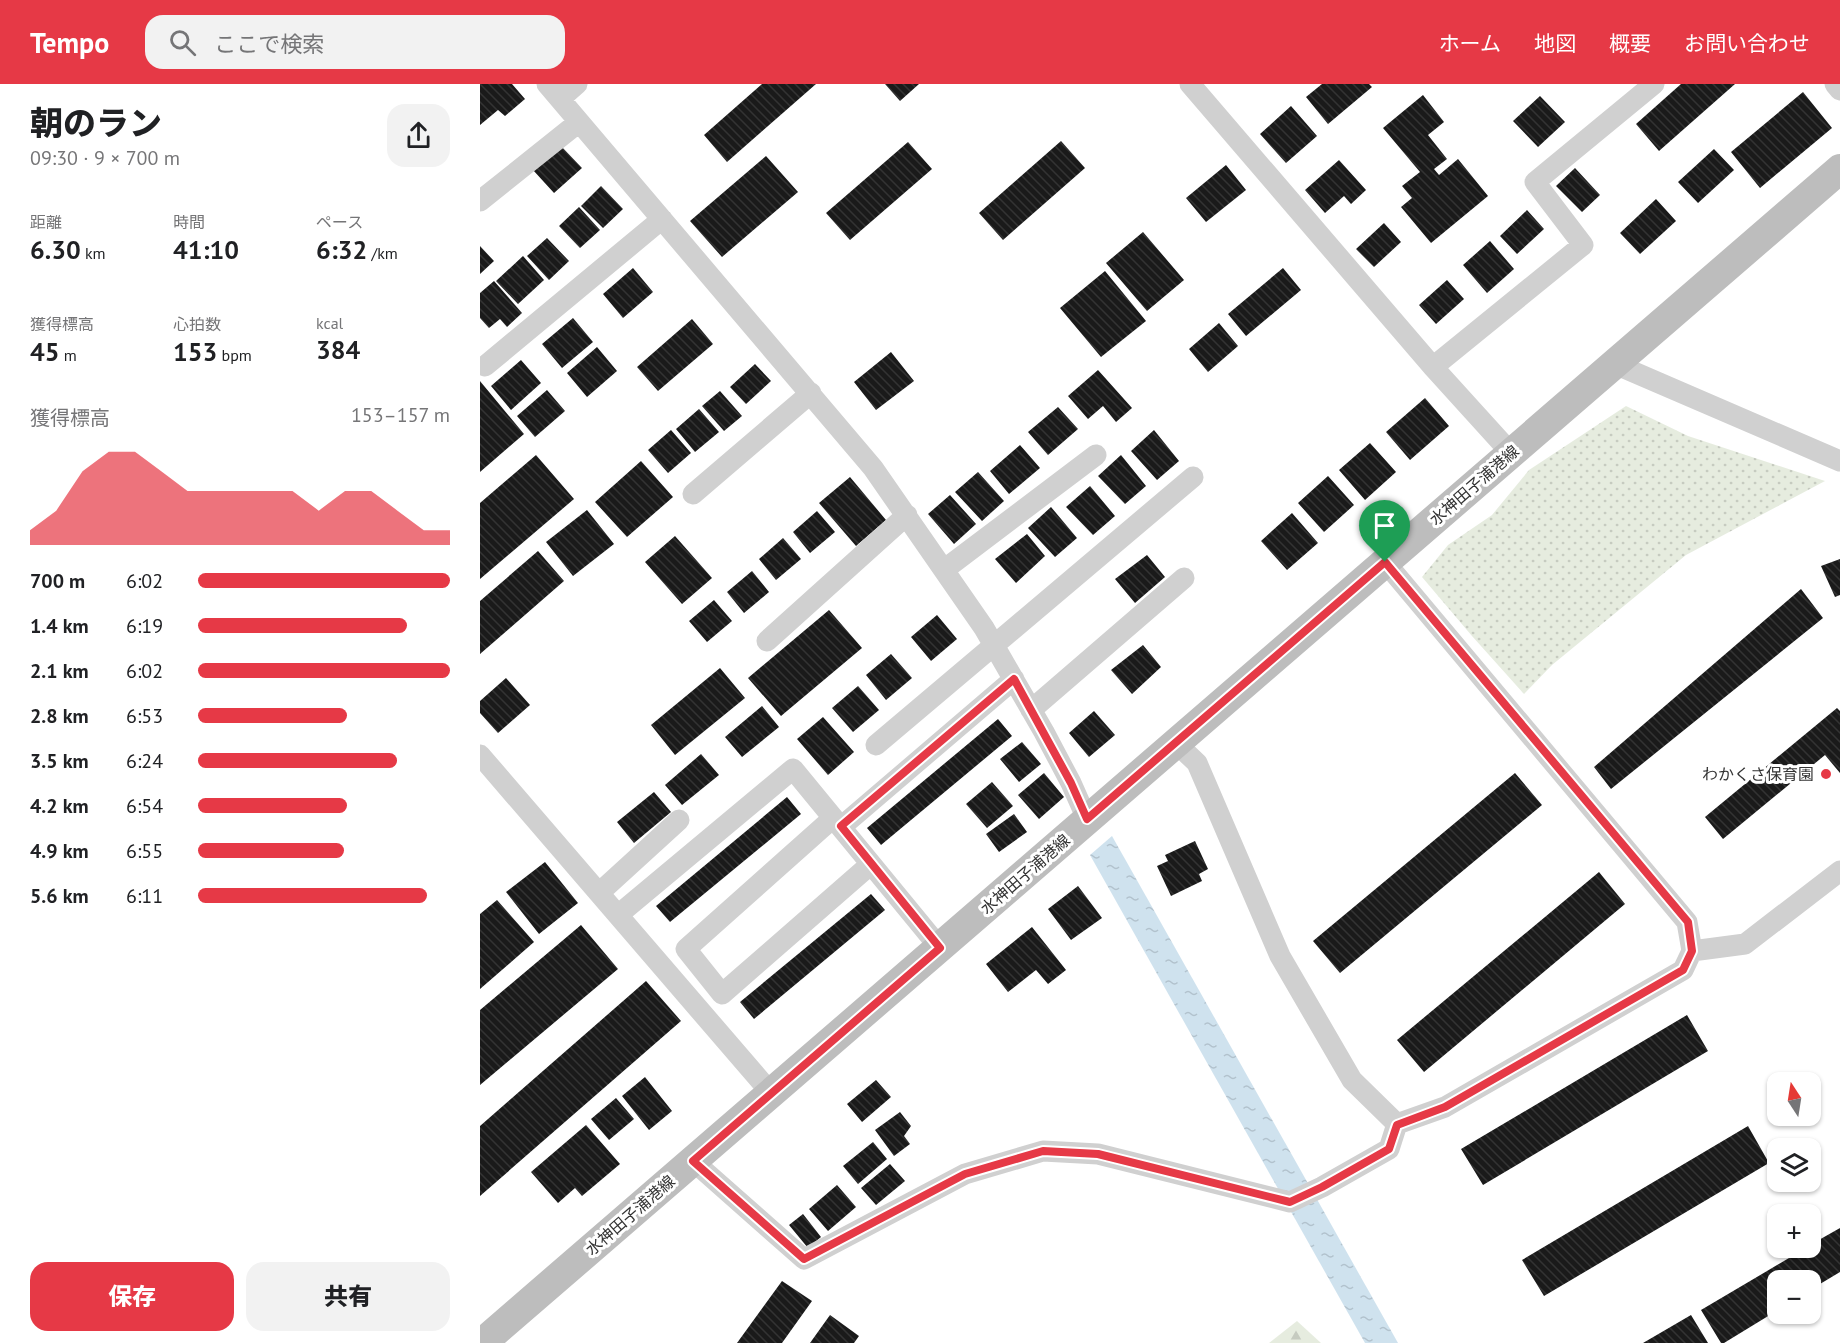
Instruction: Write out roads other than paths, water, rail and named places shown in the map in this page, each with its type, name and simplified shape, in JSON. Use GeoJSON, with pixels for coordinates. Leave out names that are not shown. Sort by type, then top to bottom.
{"type":"FeatureCollection","features":[{"type":"Feature","properties":{"kind":"main road","name":"水神田子浦港線"},"geometry":{"type":"LineString","coordinates":[[482,1343],[1840,169]]}},
{"type":"Feature","properties":{"kind":"street"},"geometry":{"type":"LineString","coordinates":[[577,84],[553,92],[811,393],[873,468],[908,515],[995,646],[1071,783],[1087,819]]}},
{"type":"Feature","properties":{"kind":"street"},"geometry":{"type":"LineString","coordinates":[[1190,84],[1433,367],[1511,453]]}},
{"type":"Feature","properties":{"kind":"street"},"geometry":{"type":"LineString","coordinates":[[1433,367],[1583,245],[1535,182],[1654,84]]}},
{"type":"Feature","properties":{"kind":"street"},"geometry":{"type":"LineString","coordinates":[[1835,84],[1840,90]]}},
{"type":"Feature","properties":{"kind":"street"},"geometry":{"type":"LineString","coordinates":[[480,201],[579,122]]}},
{"type":"Feature","properties":{"kind":"street"},"geometry":{"type":"LineString","coordinates":[[485,366],[662,219]]}},
{"type":"Feature","properties":{"kind":"street"},"geometry":{"type":"LineString","coordinates":[[1615,364],[1840,461]]}},
{"type":"Feature","properties":{"kind":"street"},"geometry":{"type":"LineString","coordinates":[[693,494],[811,393]]}},
{"type":"Feature","properties":{"kind":"street"},"geometry":{"type":"LineString","coordinates":[[945,569],[1096,455]]}},
{"type":"Feature","properties":{"kind":"street"},"geometry":{"type":"LineString","coordinates":[[876,745],[1194,477]]}},
{"type":"Feature","properties":{"kind":"street"},"geometry":{"type":"LineString","coordinates":[[767,641],[908,515]]}},
{"type":"Feature","properties":{"kind":"street"},"geometry":{"type":"LineString","coordinates":[[1385,562],[1688,922],[1692,951],[1683,970],[1445,1107],[1397,1125]]}},
{"type":"Feature","properties":{"kind":"street"},"geometry":{"type":"LineString","coordinates":[[1031,710],[1184,578]]}},
{"type":"Feature","properties":{"kind":"street"},"geometry":{"type":"LineString","coordinates":[[871,864],[722,994],[686,949],[837,822],[1014,679]]}},
{"type":"Feature","properties":{"kind":"street"},"geometry":{"type":"LineString","coordinates":[[1176,742],[1197,762],[1280,956],[1352,1080],[1397,1125]]}},
{"type":"Feature","properties":{"kind":"street"},"geometry":{"type":"LineString","coordinates":[[480,755],[487,778],[599,893],[771,1093]]}},
{"type":"Feature","properties":{"kind":"street"},"geometry":{"type":"LineString","coordinates":[[618,915],[793,769],[940,948]]}},
{"type":"Feature","properties":{"kind":"street"},"geometry":{"type":"LineString","coordinates":[[599,893],[679,820]]}},
{"type":"Feature","properties":{"kind":"street"},"geometry":{"type":"LineString","coordinates":[[1692,951],[1745,944],[1840,871]]}},
{"type":"Feature","properties":{"kind":"street"},"geometry":{"type":"LineString","coordinates":[[693,1161],[804,1259],[965,1174],[1043,1151],[1098,1154],[1290,1202],[1389,1149],[1397,1125]]}},
{"type":"Feature","properties":{"kind":"water"},"geometry":{"type":"Polygon","coordinates":[[[1112,836],[1398,1343],[1365,1343],[1090,855],[1112,836]]]}},
{"type":"Feature","properties":{"kind":"place","name":"わかくさ保育園"},"geometry":{"type":"Point","coordinates":[1826,774]}}]}
